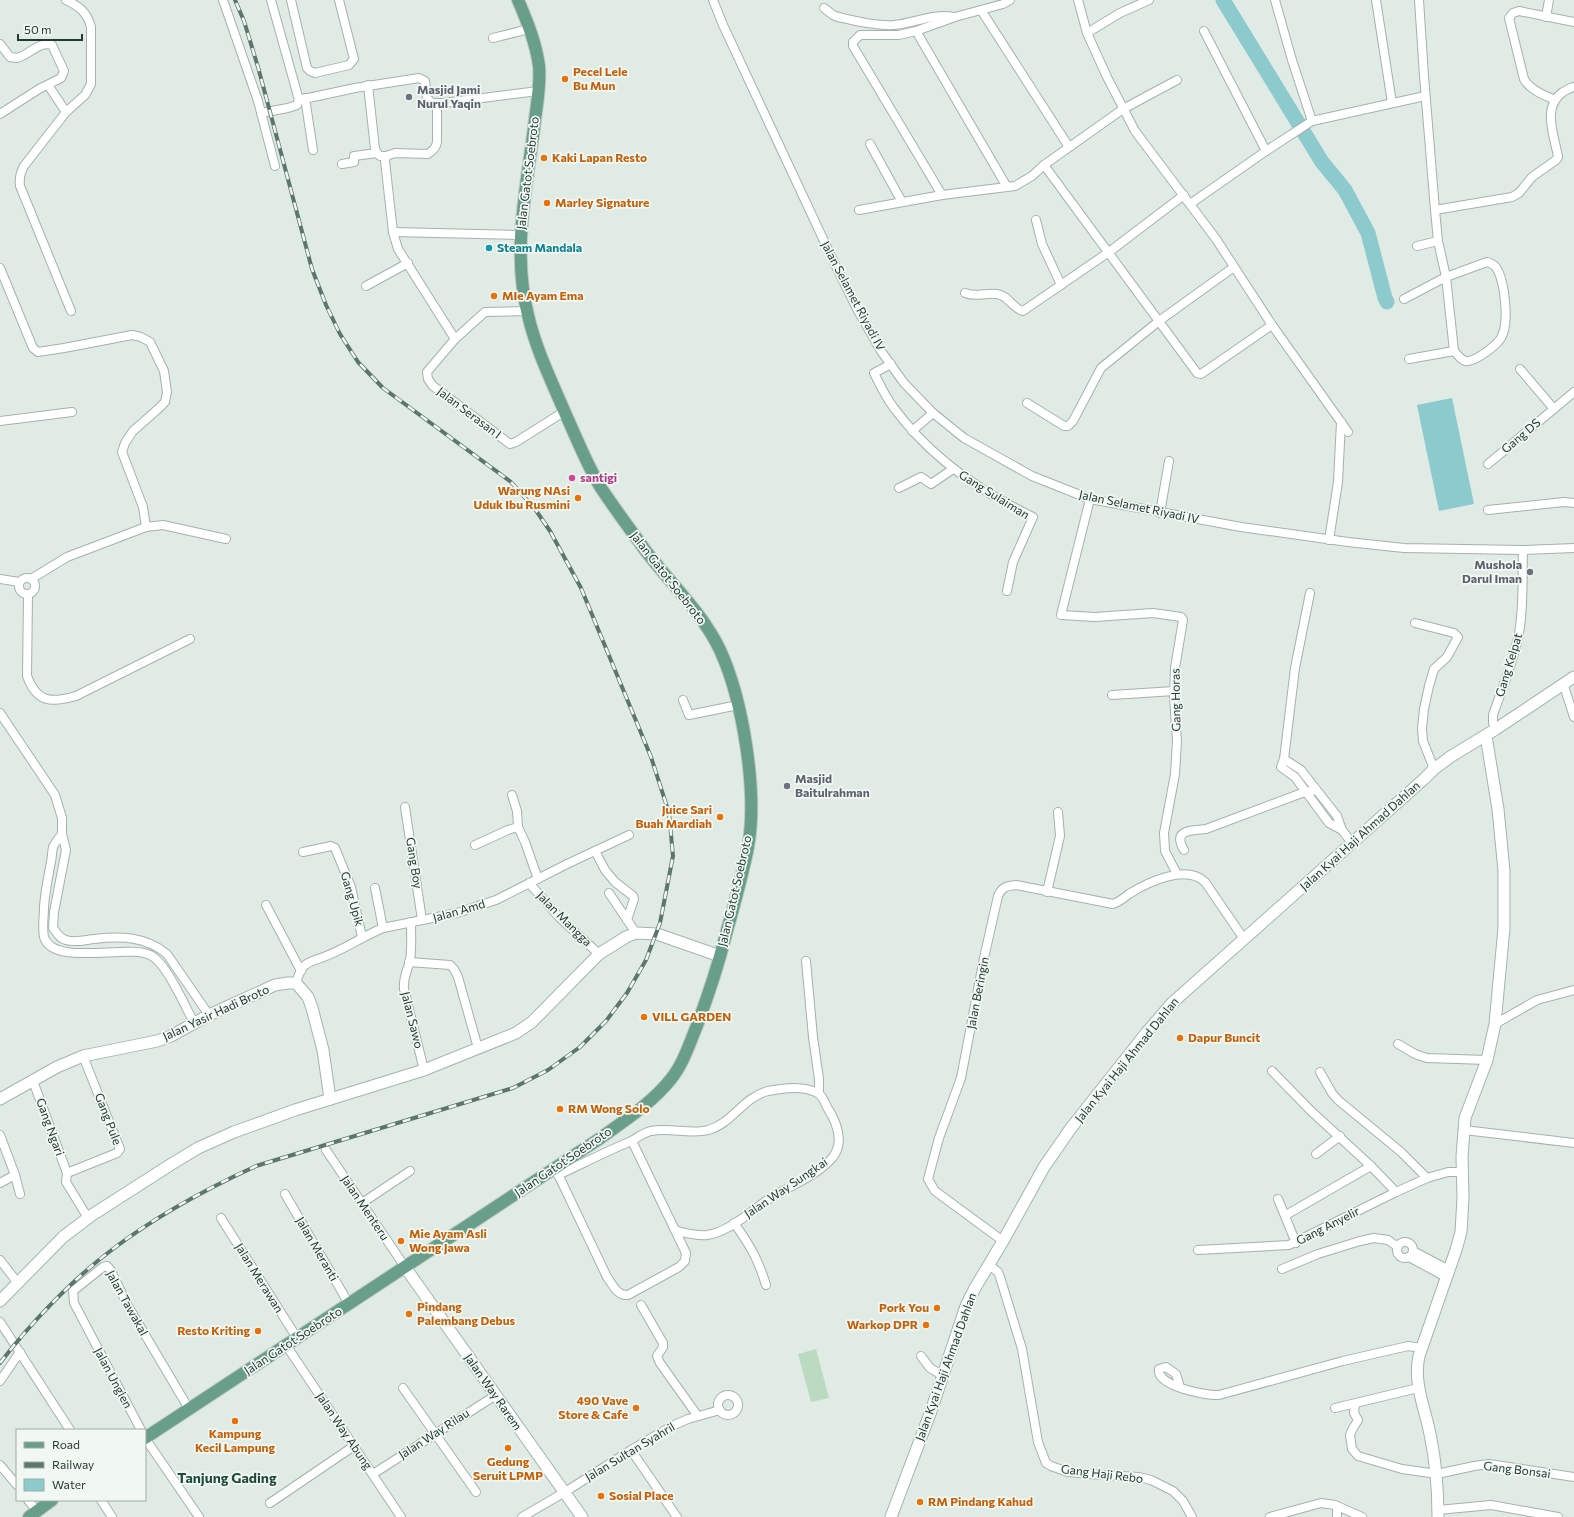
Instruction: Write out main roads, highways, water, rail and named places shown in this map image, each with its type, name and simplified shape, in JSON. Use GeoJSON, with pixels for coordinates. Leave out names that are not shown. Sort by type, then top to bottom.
{"type":"FeatureCollection","features":[{"type":"Feature","properties":{"kind":"main road","name":"Jalan Gatot Soebroto"},"geometry":{"type":"LineString","coordinates":[[146,1437],[405,1267],[557,1172],[652,1099],[672,1078],[689,1046],[720,956],[748,845],[751,819],[750,784],[738,704],[728,669],[719,648],[705,624],[648,554],[600,487],[589,466],[533,336],[526,311],[520,262],[522,210],[538,91],[539,66],[529,29],[518,0]]}},
{"type":"Feature","properties":{"kind":"main road"},"geometry":{"type":"LineString","coordinates":[[33,1514],[51,1501]]}},
{"type":"Feature","properties":{"kind":"water"},"geometry":{"type":"Polygon","coordinates":[[[1452,398],[1474,504],[1439,511],[1417,405],[1452,398]]]}},
{"type":"Feature","properties":{"kind":"waterway"},"geometry":{"type":"LineString","coordinates":[[1223,0],[1322,162],[1345,190],[1368,233],[1387,302]]}},
{"type":"Feature","properties":{"kind":"railway"},"geometry":{"type":"LineString","coordinates":[[0,1363],[51,1304],[80,1276],[126,1239],[180,1205],[256,1166],[513,1088],[548,1070],[580,1047],[606,1021],[627,993],[646,960],[660,923],[673,856],[669,813],[651,757],[581,588],[550,531],[535,509],[511,482],[383,388],[358,362],[340,334],[326,305],[312,269],[258,67],[244,21],[235,0]]}},
{"type":"Feature","properties":{"kind":"place","name":"Pecel Lele Bu Mun"},"geometry":{"type":"Point","coordinates":[565,79]}},
{"type":"Feature","properties":{"kind":"place","name":"Masjid Jami Nurul Yaqin"},"geometry":{"type":"Point","coordinates":[409,97]}},
{"type":"Feature","properties":{"kind":"place","name":"Kaki Lapan Resto"},"geometry":{"type":"Point","coordinates":[544,158]}},
{"type":"Feature","properties":{"kind":"place","name":"Marley Signature"},"geometry":{"type":"Point","coordinates":[547,203]}},
{"type":"Feature","properties":{"kind":"place","name":"Steam Mandala"},"geometry":{"type":"Point","coordinates":[489,248]}},
{"type":"Feature","properties":{"kind":"place","name":"MIe Ayam Ema"},"geometry":{"type":"Point","coordinates":[494,296]}},
{"type":"Feature","properties":{"kind":"place","name":"santigi"},"geometry":{"type":"Point","coordinates":[572,478]}},
{"type":"Feature","properties":{"kind":"place","name":"Warung NAsi Uduk Ibu Rusmini"},"geometry":{"type":"Point","coordinates":[578,498]}},
{"type":"Feature","properties":{"kind":"place","name":"Mushola Darul Iman"},"geometry":{"type":"Point","coordinates":[1530,572]}},
{"type":"Feature","properties":{"kind":"place","name":"Masjid Baitulrahman"},"geometry":{"type":"Point","coordinates":[787,786]}},
{"type":"Feature","properties":{"kind":"place","name":"Juice Sari Buah Mardiah"},"geometry":{"type":"Point","coordinates":[720,817]}},
{"type":"Feature","properties":{"kind":"place","name":"VILL GARDEN"},"geometry":{"type":"Point","coordinates":[644,1017]}},
{"type":"Feature","properties":{"kind":"place","name":"Dapur Buncit"},"geometry":{"type":"Point","coordinates":[1180,1038]}},
{"type":"Feature","properties":{"kind":"place","name":"RM Wong Solo"},"geometry":{"type":"Point","coordinates":[560,1109]}},
{"type":"Feature","properties":{"kind":"place","name":"Mie Ayam Asli Wong Jawa"},"geometry":{"type":"Point","coordinates":[401,1241]}},
{"type":"Feature","properties":{"kind":"place","name":"Pork You"},"geometry":{"type":"Point","coordinates":[937,1308]}},
{"type":"Feature","properties":{"kind":"place","name":"Pindang Palembang Debus"},"geometry":{"type":"Point","coordinates":[409,1314]}},
{"type":"Feature","properties":{"kind":"place","name":"Warkop DPR"},"geometry":{"type":"Point","coordinates":[926,1325]}},
{"type":"Feature","properties":{"kind":"place","name":"Resto Kriting"},"geometry":{"type":"Point","coordinates":[258,1331]}},
{"type":"Feature","properties":{"kind":"place","name":"490 Vave Store & Cafe"},"geometry":{"type":"Point","coordinates":[636,1408]}},
{"type":"Feature","properties":{"kind":"place","name":"Kampung Kecil Lampung"},"geometry":{"type":"Point","coordinates":[235,1421]}},
{"type":"Feature","properties":{"kind":"place","name":"Gedung Seruit LPMP"},"geometry":{"type":"Point","coordinates":[508,1448]}},
{"type":"Feature","properties":{"kind":"place","name":"Sosial Place"},"geometry":{"type":"Point","coordinates":[601,1496]}},
{"type":"Feature","properties":{"kind":"place","name":"RM Pindang Kahud"},"geometry":{"type":"Point","coordinates":[920,1502]}},
{"type":"Feature","properties":{"kind":"district","name":"Tanjung Gading"},"geometry":{"type":"Point","coordinates":[227,1478]}}]}
